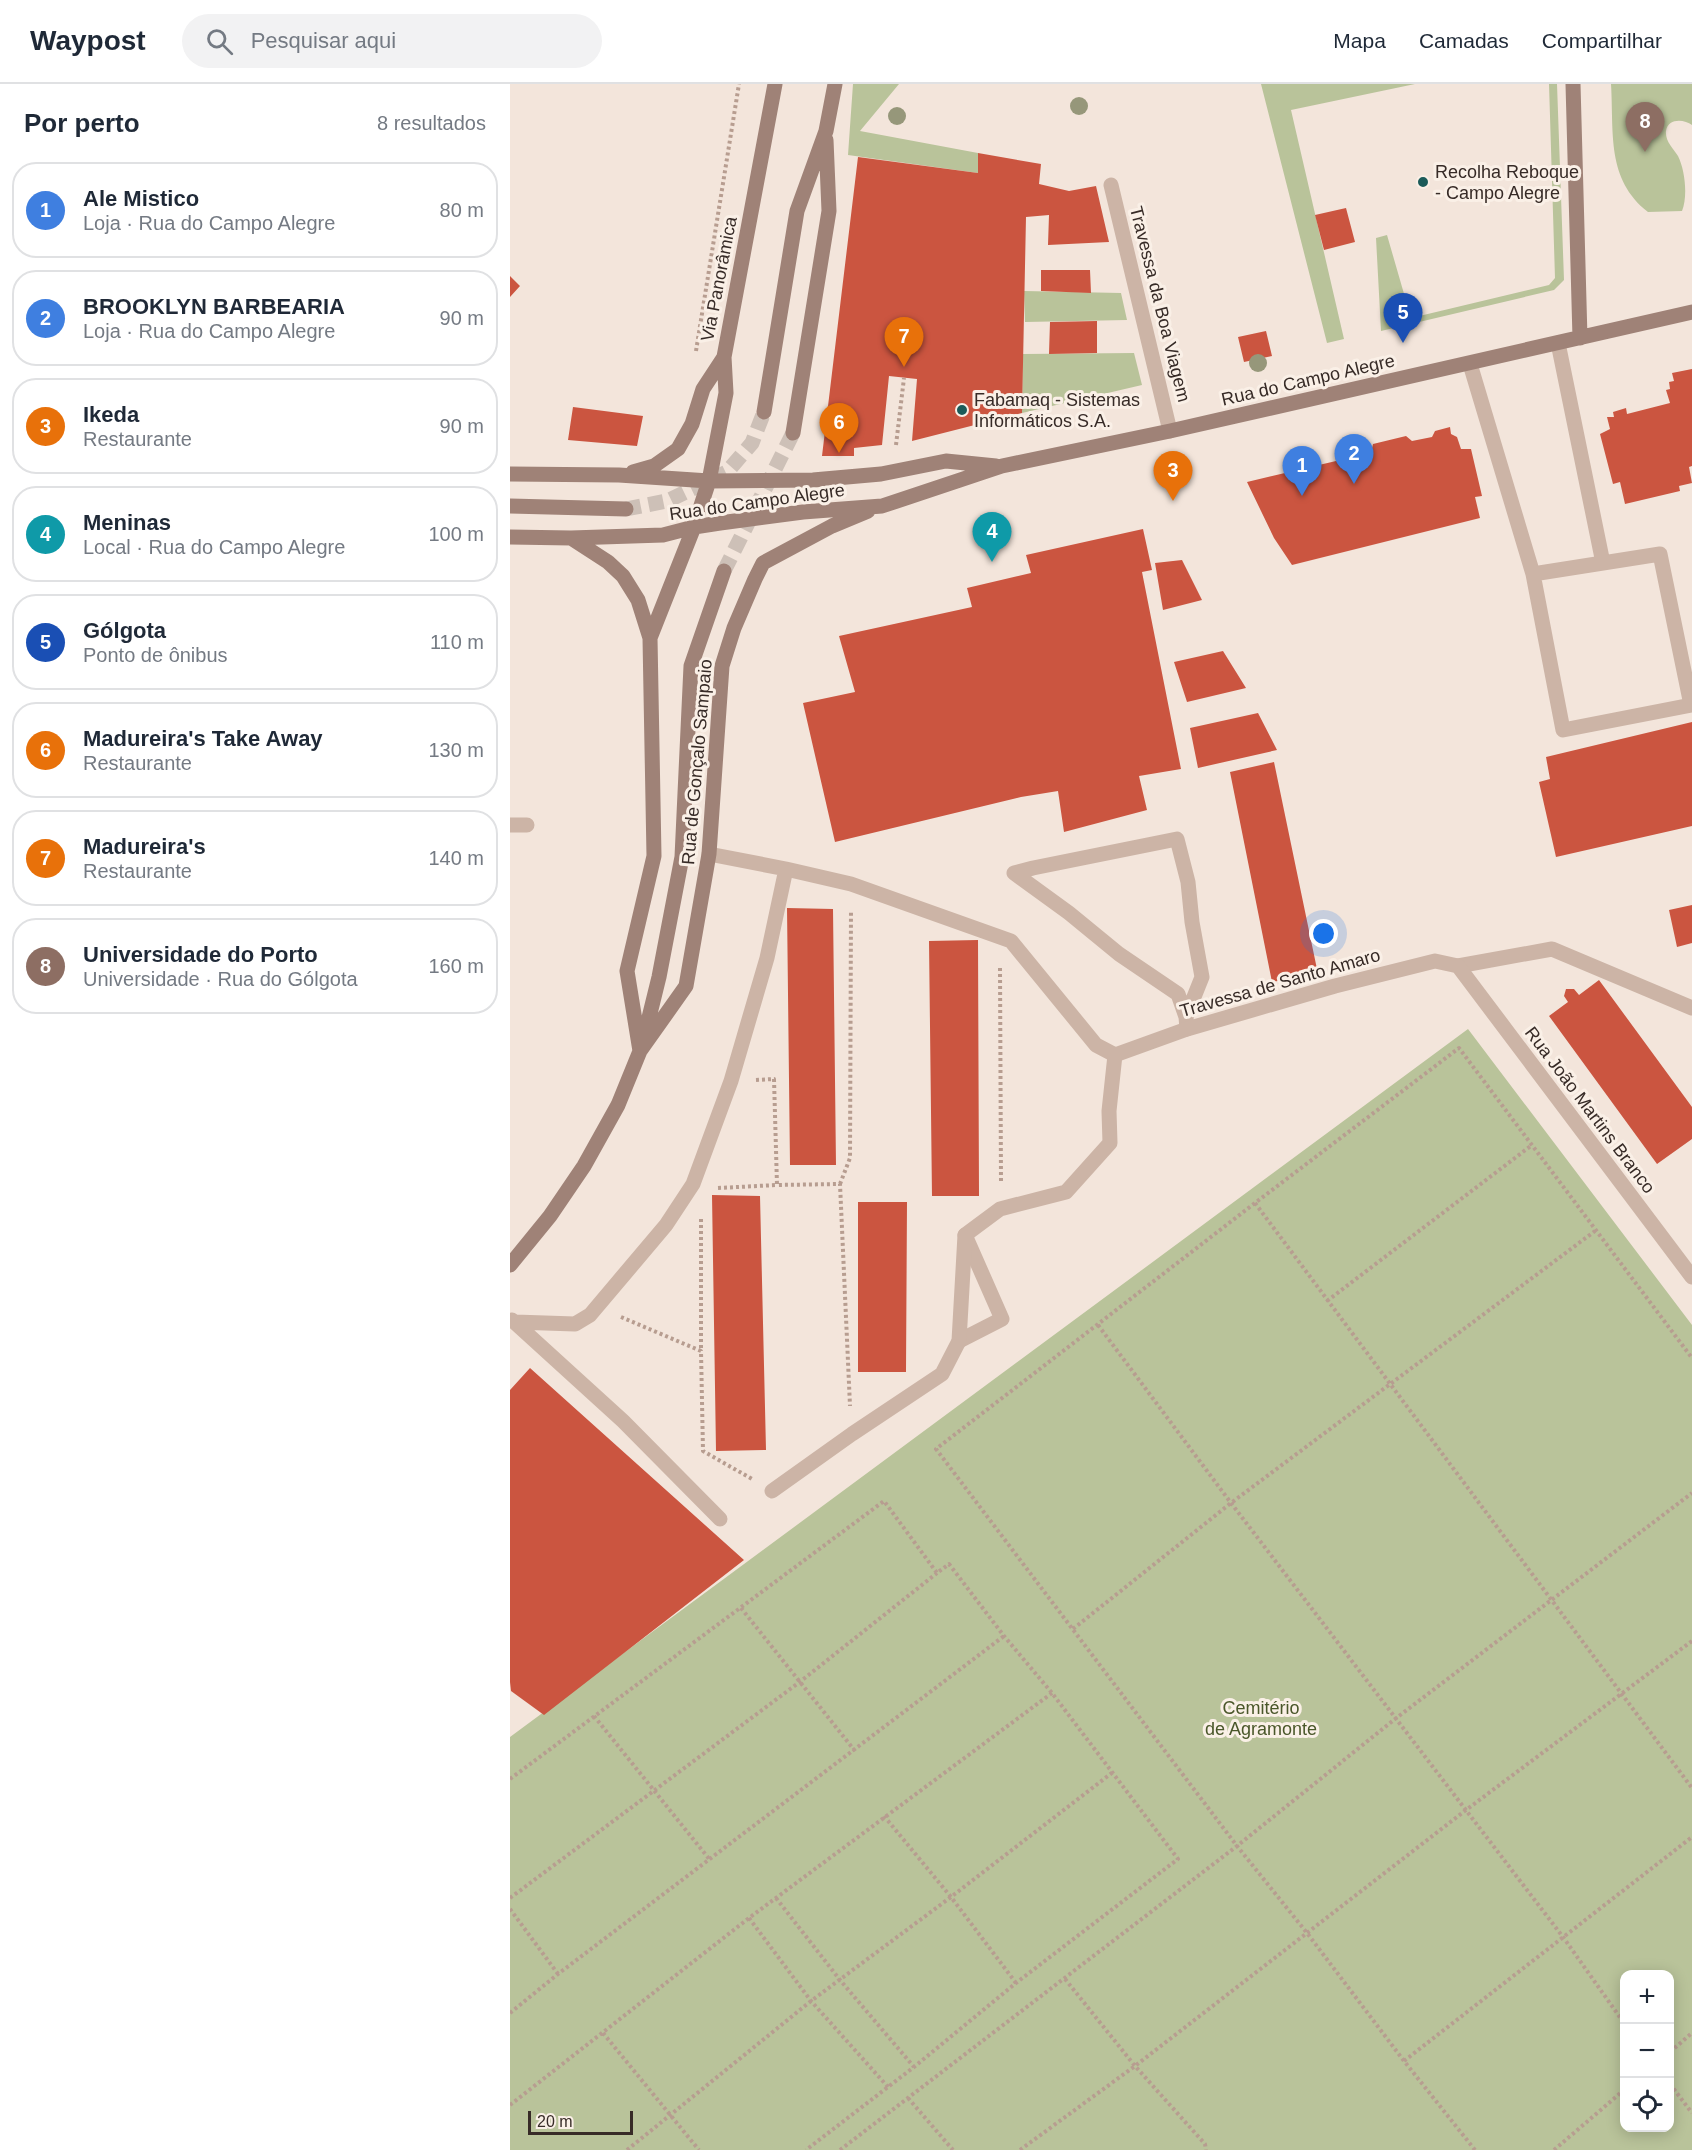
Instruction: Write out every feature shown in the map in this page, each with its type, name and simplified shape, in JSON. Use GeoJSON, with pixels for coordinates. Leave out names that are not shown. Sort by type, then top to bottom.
{"type":"FeatureCollection","features":[{"type":"Feature","properties":{"kind":"main road","name":"Via Panorâmica"},"geometry":{"type":"LineString","coordinates":[[650,638],[710,481],[726,393],[724,357],[776,84]]}},
{"type":"Feature","properties":{"kind":"main road"},"geometry":{"type":"LineString","coordinates":[[764,412],[797,211],[826,131],[835,84]]}},
{"type":"Feature","properties":{"kind":"main road"},"geometry":{"type":"LineString","coordinates":[[1573,84],[1580,338]]}},
{"type":"Feature","properties":{"kind":"main road"},"geometry":{"type":"LineString","coordinates":[[793,433],[828,211],[826,131]]}},
{"type":"Feature","properties":{"kind":"main road","name":"Rua do Campo Alegre"},"geometry":{"type":"LineString","coordinates":[[510,537],[571,538],[663,534],[694,526],[803,512],[882,506],[1002,466],[1170,431],[1692,312]]}},
{"type":"Feature","properties":{"kind":"main road"},"geometry":{"type":"LineString","coordinates":[[619,475],[654,466],[678,449],[692,424],[703,389],[724,357]]}},
{"type":"Feature","properties":{"kind":"main road","name":"Rua do Campo Alegre"},"geometry":{"type":"LineString","coordinates":[[510,474],[619,475],[710,481],[813,480],[881,474],[946,461],[1002,466]]}},
{"type":"Feature","properties":{"kind":"main road"},"geometry":{"type":"LineString","coordinates":[[510,506],[626,509]]}},
{"type":"Feature","properties":{"kind":"main road","name":"Rua de Gonçalo Sampaio"},"geometry":{"type":"LineString","coordinates":[[510,1265],[550,1216],[584,1166],[618,1105],[640,1051],[686,986],[709,854],[722,666],[734,628],[755,579],[764,563],[832,526],[882,506]]}},
{"type":"Feature","properties":{"kind":"main road"},"geometry":{"type":"LineString","coordinates":[[571,538],[608,562],[623,576],[638,600],[650,638]]}},
{"type":"Feature","properties":{"kind":"main road"},"geometry":{"type":"LineString","coordinates":[[640,1051],[658,977],[682,857],[691,666],[724,572]]}},
{"type":"Feature","properties":{"kind":"main road","name":"Rua de Gonçalo Sampaio"},"geometry":{"type":"LineString","coordinates":[[640,1051],[627,971],[654,856],[650,638]]}},
{"type":"Feature","properties":{"kind":"street","name":"Travessa da Boa Viagem"},"geometry":{"type":"LineString","coordinates":[[1111,185],[1170,431]]}},
{"type":"Feature","properties":{"kind":"street"},"geometry":{"type":"LineString","coordinates":[[1558,343],[1604,563]]}},
{"type":"Feature","properties":{"kind":"street"},"geometry":{"type":"LineString","coordinates":[[1470,364],[1533,574],[1563,730],[1691,705],[1660,554],[1533,574]]}},
{"type":"Feature","properties":{"kind":"street"},"geometry":{"type":"LineString","coordinates":[[510,825],[527,825]]}},
{"type":"Feature","properties":{"kind":"street"},"geometry":{"type":"LineString","coordinates":[[1177,839],[1188,882],[1202,977],[1186,1023],[1178,994],[1119,954],[1069,913],[1014,873],[1177,839]]}},
{"type":"Feature","properties":{"kind":"street"},"geometry":{"type":"LineString","coordinates":[[709,854],[851,884],[1011,941],[1096,1045],[1115,1055],[1109,1111],[1110,1143],[1066,1192],[1000,1209],[965,1235],[958,1341],[942,1374],[772,1491]]}},
{"type":"Feature","properties":{"kind":"street"},"geometry":{"type":"LineString","coordinates":[[512,1320],[575,1324],[590,1315],[666,1225],[693,1184],[731,1081],[767,958],[786,869]]}},
{"type":"Feature","properties":{"kind":"street","name":"Travessa de Santo Amaro"},"geometry":{"type":"LineString","coordinates":[[1115,1055],[1186,1023],[1435,960],[1458,966],[1552,949],[1692,1008]]}},
{"type":"Feature","properties":{"kind":"street","name":"Rua João Martins Branco"},"geometry":{"type":"LineString","coordinates":[[1458,966],[1691,1274]]}},
{"type":"Feature","properties":{"kind":"street"},"geometry":{"type":"LineString","coordinates":[[958,1341],[1002,1319],[965,1235]]}},
{"type":"Feature","properties":{"kind":"street"},"geometry":{"type":"LineString","coordinates":[[512,1320],[623,1421],[720,1519]]}},
{"type":"Feature","properties":{"kind":"path"},"geometry":{"type":"LineString","coordinates":[[696,353],[739,84]]}},
{"type":"Feature","properties":{"kind":"path"},"geometry":{"type":"LineString","coordinates":[[896,446],[904,378]]}},
{"type":"Feature","properties":{"kind":"path"},"geometry":{"type":"LineString","coordinates":[[851,884],[850,1158],[840,1184],[852,1434]]}},
{"type":"Feature","properties":{"kind":"path"},"geometry":{"type":"LineString","coordinates":[[998,938],[1000,1209]]}},
{"type":"Feature","properties":{"kind":"path"},"geometry":{"type":"LineString","coordinates":[[1475,2150],[1237,1846],[936,1449],[1459,1048],[1692,1358]]}},
{"type":"Feature","properties":{"kind":"path"},"geometry":{"type":"LineString","coordinates":[[731,1081],[774,1080],[777,1185]]}},
{"type":"Feature","properties":{"kind":"path"},"geometry":{"type":"LineString","coordinates":[[1327,1301],[1532,1145]]}},
{"type":"Feature","properties":{"kind":"path"},"geometry":{"type":"LineString","coordinates":[[712,1188],[840,1184]]}},
{"type":"Feature","properties":{"kind":"path"},"geometry":{"type":"LineString","coordinates":[[1255,1203],[1692,1788]]}},
{"type":"Feature","properties":{"kind":"path"},"geometry":{"type":"LineString","coordinates":[[701,1211],[703,1451],[772,1491]]}},
{"type":"Feature","properties":{"kind":"path"},"geometry":{"type":"LineString","coordinates":[[1073,1629],[1231,1503],[1595,1231]]}},
{"type":"Feature","properties":{"kind":"path"},"geometry":{"type":"LineString","coordinates":[[598,1307],[701,1351]]}},
{"type":"Feature","properties":{"kind":"path"},"geometry":{"type":"LineString","coordinates":[[1098,1325],[1395,1719],[1563,1937],[1620,2016]]}},
{"type":"Feature","properties":{"kind":"path"},"geometry":{"type":"LineString","coordinates":[[840,2150],[1237,1846],[1395,1719],[1692,1493]]}},
{"type":"Feature","properties":{"kind":"path"},"geometry":{"type":"LineString","coordinates":[[510,1779],[884,1501],[937,1573]]}},
{"type":"Feature","properties":{"kind":"path"},"geometry":{"type":"LineString","coordinates":[[510,1898],[801,1681],[949,1564],[1004,1636],[1052,1693],[1178,1859],[1016,1983],[914,2067],[806,2150]]}},
{"type":"Feature","properties":{"kind":"path"},"geometry":{"type":"LineString","coordinates":[[741,1608],[855,1751]]}},
{"type":"Feature","properties":{"kind":"path"},"geometry":{"type":"LineString","coordinates":[[510,2013],[558,1974],[1004,1636]]}},
{"type":"Feature","properties":{"kind":"path"},"geometry":{"type":"LineString","coordinates":[[1020,2150],[1135,2066],[1466,1810],[1692,1641]]}},
{"type":"Feature","properties":{"kind":"path"},"geometry":{"type":"LineString","coordinates":[[510,2105],[749,1918],[1052,1693]]}},
{"type":"Feature","properties":{"kind":"path"},"geometry":{"type":"LineString","coordinates":[[594,1716],[710,1860]]}},
{"type":"Feature","properties":{"kind":"path"},"geometry":{"type":"LineString","coordinates":[[627,2150],[811,2001],[1113,1772]]}},
{"type":"Feature","properties":{"kind":"path"},"geometry":{"type":"LineString","coordinates":[[884,1816],[951,1897],[1016,1983]]}},
{"type":"Feature","properties":{"kind":"path"},"geometry":{"type":"LineString","coordinates":[[1404,2061],[1692,1837]]}},
{"type":"Feature","properties":{"kind":"path"},"geometry":{"type":"LineString","coordinates":[[776,1898],[840,1980],[914,2067]]}},
{"type":"Feature","properties":{"kind":"path"},"geometry":{"type":"LineString","coordinates":[[510,1909],[558,1974]]}},
{"type":"Feature","properties":{"kind":"path"},"geometry":{"type":"LineString","coordinates":[[749,1918],[811,2001],[888,2087]]}},
{"type":"Feature","properties":{"kind":"path"},"geometry":{"type":"LineString","coordinates":[[1065,1978],[1135,2066],[1204,2144],[1206,2150]]}},
{"type":"Feature","properties":{"kind":"path"},"geometry":{"type":"LineString","coordinates":[[603,2033],[699,2150]]}},
{"type":"Feature","properties":{"kind":"path"},"geometry":{"type":"LineString","coordinates":[[1674,2049],[1692,2033]]}},
{"type":"Feature","properties":{"kind":"path"},"geometry":{"type":"LineString","coordinates":[[1674,2089],[1692,2113]]}},
{"type":"Feature","properties":{"kind":"path"},"geometry":{"type":"LineString","coordinates":[[1554,2150],[1620,2093]]}},
{"type":"Feature","properties":{"kind":"path"},"geometry":{"type":"LineString","coordinates":[[908,2098],[953,2150]]}},
{"type":"Feature","properties":{"kind":"green space"},"geometry":{"type":"Polygon","coordinates":[[[853,84],[899,84],[860,131],[978,153],[978,173],[848,155],[853,84]]]}},
{"type":"Feature","properties":{"kind":"green space"},"geometry":{"type":"Polygon","coordinates":[[[1261,84],[1415,84],[1291,110],[1344,339],[1327,343],[1261,84]]]}},
{"type":"Feature","properties":{"kind":"green space"},"geometry":{"type":"Polygon","coordinates":[[[1549,84],[1557,84],[1564,280],[1554,290],[1381,331],[1376,238],[1387,235],[1411,318],[1549,285],[1555,278],[1549,84]]]}},
{"type":"Feature","properties":{"kind":"green space"},"geometry":{"type":"Polygon","coordinates":[[[1611,84],[1692,84],[1692,125],[1677,121],[1670,124],[1666,131],[1667,138],[1678,156],[1684,176],[1685,198],[1682,211],[1648,212],[1634,199],[1625,185],[1615,154],[1611,84]]]}},
{"type":"Feature","properties":{"kind":"green space"},"geometry":{"type":"Polygon","coordinates":[[[1024,291],[1121,293],[1127,320],[1025,322],[1024,291]]]}},
{"type":"Feature","properties":{"kind":"green space"},"geometry":{"type":"Polygon","coordinates":[[[1134,353],[1142,385],[1022,413],[1023,354],[1134,353]]]}},
{"type":"Feature","properties":{"kind":"green space","name":"Cemitério de Agramonte"},"geometry":{"type":"Polygon","coordinates":[[[1468,1029],[1692,1325],[1692,2150],[510,2150],[510,1737],[1468,1029]]]}},
{"type":"Feature","properties":{"kind":"building"},"geometry":{"type":"Polygon","coordinates":[[[978,153],[1041,164],[1039,184],[1069,191],[1096,186],[1109,242],[1048,245],[1049,215],[1026,217],[1022,413],[912,441],[917,379],[889,376],[882,445],[854,448],[854,456],[822,456],[858,157],[978,173],[978,153]]]}},
{"type":"Feature","properties":{"kind":"building"},"geometry":{"type":"Polygon","coordinates":[[[1346,208],[1355,242],[1324,250],[1315,215],[1346,208]]]}},
{"type":"Feature","properties":{"kind":"building"},"geometry":{"type":"Polygon","coordinates":[[[1041,270],[1090,270],[1091,293],[1041,291],[1041,270]]]}},
{"type":"Feature","properties":{"kind":"building"},"geometry":{"type":"Polygon","coordinates":[[[510,276],[520,286],[510,297],[510,276]]]}},
{"type":"Feature","properties":{"kind":"building"},"geometry":{"type":"Polygon","coordinates":[[[1097,321],[1097,353],[1049,354],[1050,322],[1097,321]]]}},
{"type":"Feature","properties":{"kind":"building"},"geometry":{"type":"Polygon","coordinates":[[[1266,331],[1272,356],[1244,362],[1238,337],[1266,331]]]}},
{"type":"Feature","properties":{"kind":"building"},"geometry":{"type":"Polygon","coordinates":[[[1692,369],[1692,466],[1689,467],[1692,483],[1679,486],[1680,491],[1625,504],[1620,482],[1613,484],[1600,434],[1610,429],[1607,417],[1614,417],[1613,412],[1626,408],[1627,414],[1670,403],[1666,390],[1670,389],[1669,382],[1674,381],[1672,373],[1692,369]]]}},
{"type":"Feature","properties":{"kind":"building"},"geometry":{"type":"Polygon","coordinates":[[[573,407],[643,416],[637,446],[568,440],[573,407]]]}},
{"type":"Feature","properties":{"kind":"building"},"geometry":{"type":"Polygon","coordinates":[[[1450,427],[1451,434],[1457,437],[1461,449],[1471,449],[1482,496],[1475,497],[1480,518],[1292,565],[1274,538],[1247,482],[1336,461],[1335,453],[1349,450],[1351,457],[1371,453],[1373,444],[1406,436],[1412,441],[1432,437],[1435,431],[1450,427]]]}},
{"type":"Feature","properties":{"kind":"building"},"geometry":{"type":"Polygon","coordinates":[[[1143,529],[1152,570],[1142,572],[1181,769],[1139,776],[1147,810],[1064,832],[1058,791],[1021,797],[835,842],[803,703],[855,692],[839,636],[972,607],[967,588],[1031,573],[1026,555],[1143,529]]]}},
{"type":"Feature","properties":{"kind":"building"},"geometry":{"type":"Polygon","coordinates":[[[1182,560],[1202,600],[1163,610],[1155,563],[1182,560]]]}},
{"type":"Feature","properties":{"kind":"building"},"geometry":{"type":"Polygon","coordinates":[[[1223,651],[1246,688],[1187,702],[1174,662],[1223,651]]]}},
{"type":"Feature","properties":{"kind":"building"},"geometry":{"type":"Polygon","coordinates":[[[1258,713],[1277,750],[1198,768],[1190,728],[1258,713]]]}},
{"type":"Feature","properties":{"kind":"building"},"geometry":{"type":"Polygon","coordinates":[[[1692,722],[1692,826],[1556,857],[1539,782],[1550,779],[1546,757],[1692,722]]]}},
{"type":"Feature","properties":{"kind":"building"},"geometry":{"type":"Polygon","coordinates":[[[1274,762],[1318,974],[1272,982],[1230,772],[1274,762]]]}},
{"type":"Feature","properties":{"kind":"building"},"geometry":{"type":"Polygon","coordinates":[[[1692,905],[1692,943],[1677,947],[1669,910],[1692,905]]]}},
{"type":"Feature","properties":{"kind":"building"},"geometry":{"type":"Polygon","coordinates":[[[787,908],[833,909],[836,1165],[790,1165],[787,908]]]}},
{"type":"Feature","properties":{"kind":"building"},"geometry":{"type":"Polygon","coordinates":[[[978,940],[979,1196],[932,1196],[929,941],[978,940]]]}},
{"type":"Feature","properties":{"kind":"building"},"geometry":{"type":"Polygon","coordinates":[[[1599,980],[1692,1107],[1692,1139],[1657,1164],[1549,1016],[1568,1002],[1564,996],[1566,989],[1574,989],[1579,995],[1599,980]]]}},
{"type":"Feature","properties":{"kind":"building"},"geometry":{"type":"Polygon","coordinates":[[[712,1195],[760,1196],[766,1450],[716,1451],[712,1195]]]}},
{"type":"Feature","properties":{"kind":"building"},"geometry":{"type":"Polygon","coordinates":[[[858,1202],[907,1202],[906,1372],[858,1372],[858,1202]]]}},
{"type":"Feature","properties":{"kind":"building"},"geometry":{"type":"Polygon","coordinates":[[[530,1368],[744,1560],[544,1715],[511,1691],[510,1682],[510,1390],[530,1368]]]}},
{"type":"Feature","properties":{"kind":"tunnel"},"geometry":{"type":"LineString","coordinates":[[626,509],[667,501],[727,472],[752,443],[764,412]]}},
{"type":"Feature","properties":{"kind":"tunnel"},"geometry":{"type":"LineString","coordinates":[[724,571],[793,433]]}},
{"type":"Feature","properties":{"kind":"place","name":"Universidade do Porto"},"geometry":{"type":"Point","coordinates":[1645,152]}},
{"type":"Feature","properties":{"kind":"place","name":"Recolha Reboque - Campo Alegre"},"geometry":{"type":"Point","coordinates":[1423,182]}},
{"type":"Feature","properties":{"kind":"place","name":"Gólgota"},"geometry":{"type":"Point","coordinates":[1403,343]}},
{"type":"Feature","properties":{"kind":"place","name":"Madureira's"},"geometry":{"type":"Point","coordinates":[904,367]}},
{"type":"Feature","properties":{"kind":"place","name":"Fabamaq - Sistemas Informáticos S.A."},"geometry":{"type":"Point","coordinates":[962,410]}},
{"type":"Feature","properties":{"kind":"place","name":"Madureira's Take Away"},"geometry":{"type":"Point","coordinates":[839,453]}},
{"type":"Feature","properties":{"kind":"place","name":"BROOKLYN BARBEARIA"},"geometry":{"type":"Point","coordinates":[1354,484]}},
{"type":"Feature","properties":{"kind":"place","name":"Ale Mistico"},"geometry":{"type":"Point","coordinates":[1302,496]}},
{"type":"Feature","properties":{"kind":"place","name":"Ikeda"},"geometry":{"type":"Point","coordinates":[1173,501]}},
{"type":"Feature","properties":{"kind":"place","name":"Meninas"},"geometry":{"type":"Point","coordinates":[992,562]}}]}
